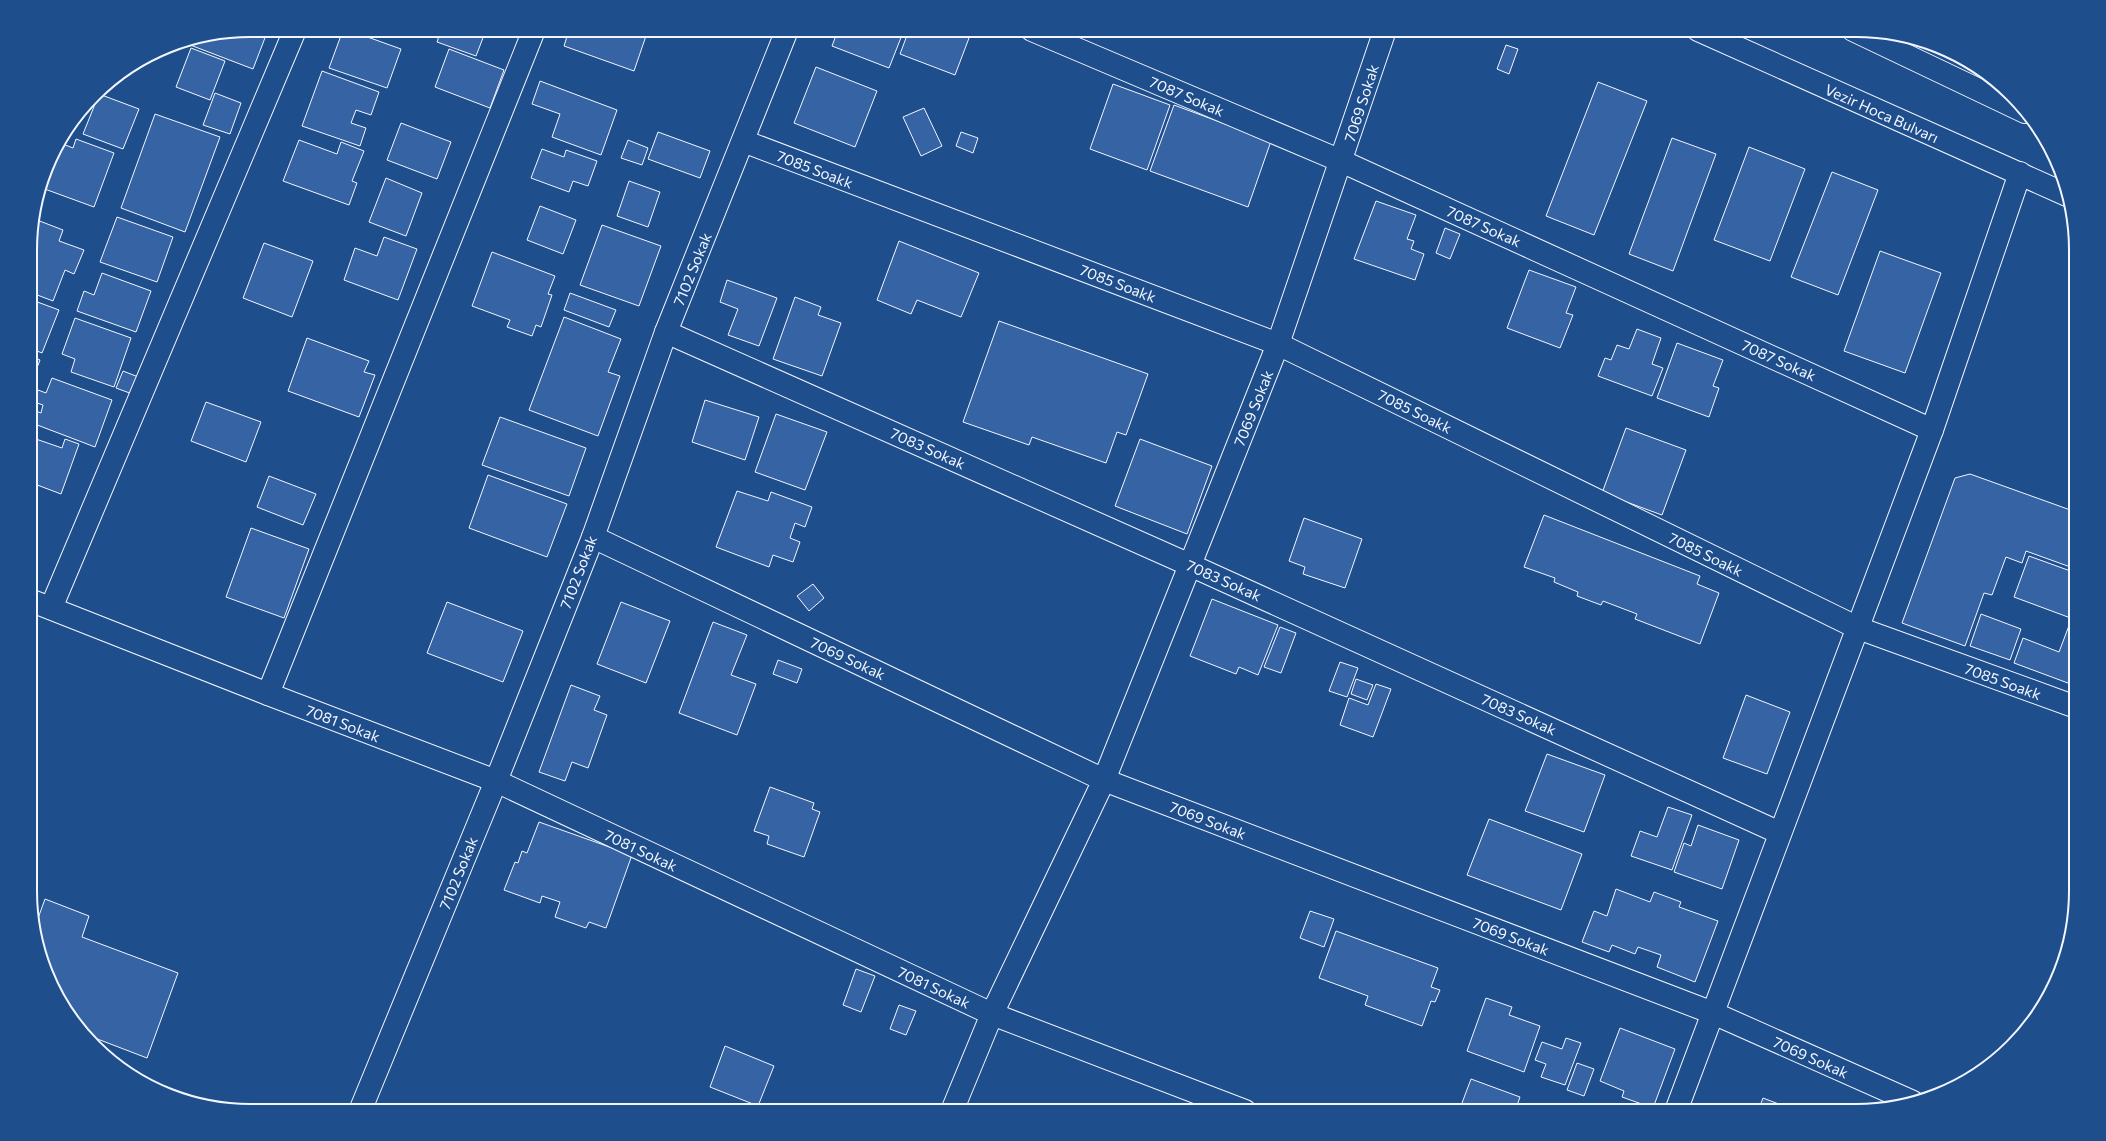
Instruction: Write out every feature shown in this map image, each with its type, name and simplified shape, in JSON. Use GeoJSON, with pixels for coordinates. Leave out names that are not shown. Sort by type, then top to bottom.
{"type":"FeatureCollection","features":[{"type":"Feature","properties":{"kind":"street"},"geometry":{"type":"LineString","coordinates":[[41,605],[292,37]]}},
{"type":"Feature","properties":{"kind":"street"},"geometry":{"type":"LineString","coordinates":[[268,694],[531,37]]}},
{"type":"Feature","properties":{"kind":"street","name":"7102 Sokak"},"geometry":{"type":"LineString","coordinates":[[363,1104],[496,781],[593,537],[666,332],[784,37]]}},
{"type":"Feature","properties":{"kind":"street","name":"7087 Sokak"},"geometry":{"type":"LineString","coordinates":[[1049,37],[1341,161],[1932,430]]}},
{"type":"Feature","properties":{"kind":"street","name":"7069 Sokak"},"geometry":{"type":"LineString","coordinates":[[955,1104],[992,1014],[1104,780],[1278,344],[1383,37]]}},
{"type":"Feature","properties":{"kind":"street","name":"Vezir Hoca Bulvarı"},"geometry":{"type":"LineString","coordinates":[[1714,37],[2061,192]]}},
{"type":"Feature","properties":{"kind":"street"},"geometry":{"type":"LineString","coordinates":[[1869,37],[2012,106]]}},
{"type":"Feature","properties":{"kind":"street","name":"7085 Soakk"},"geometry":{"type":"LineString","coordinates":[[743,141],[1278,344],[1858,628],[2069,704]]}},
{"type":"Feature","properties":{"kind":"street"},"geometry":{"type":"LineString","coordinates":[[1679,1104],[1932,430],[2020,173]]}},
{"type":"Feature","properties":{"kind":"street","name":"7083 Sokak"},"geometry":{"type":"LineString","coordinates":[[666,332],[1190,565],[1780,833]]}},
{"type":"Feature","properties":{"kind":"street","name":"7069 Sokak"},"geometry":{"type":"LineString","coordinates":[[593,537],[1104,780],[1713,1013],[1905,1098]]}},
{"type":"Feature","properties":{"kind":"street","name":"7081 Sokak"},"geometry":{"type":"LineString","coordinates":[[41,605],[496,781],[992,1014],[1227,1104]]}},
{"type":"Feature","properties":{"kind":"building"},"geometry":{"type":"Polygon","coordinates":[[[236,37],[265,37],[253,69],[191,45],[236,37]]]}},
{"type":"Feature","properties":{"kind":"building"},"geometry":{"type":"Polygon","coordinates":[[[340,37],[368,37],[401,49],[387,88],[329,68],[340,37]]]}},
{"type":"Feature","properties":{"kind":"building"},"geometry":{"type":"Polygon","coordinates":[[[439,37],[483,37],[476,56],[437,42],[439,37]]]}},
{"type":"Feature","properties":{"kind":"building"},"geometry":{"type":"Polygon","coordinates":[[[567,37],[646,37],[634,71],[564,46],[567,37]]]}},
{"type":"Feature","properties":{"kind":"building"},"geometry":{"type":"Polygon","coordinates":[[[835,37],[901,37],[889,68],[832,46],[835,37]]]}},
{"type":"Feature","properties":{"kind":"building"},"geometry":{"type":"Polygon","coordinates":[[[906,37],[969,38],[955,75],[900,54],[906,37]]]}},
{"type":"Feature","properties":{"kind":"building"},"geometry":{"type":"Polygon","coordinates":[[[1506,45],[1518,49],[1509,74],[1497,69],[1506,45]]]}},
{"type":"Feature","properties":{"kind":"building"},"geometry":{"type":"Polygon","coordinates":[[[191,48],[225,61],[210,100],[176,87],[191,48]]]}},
{"type":"Feature","properties":{"kind":"building"},"geometry":{"type":"Polygon","coordinates":[[[449,49],[504,70],[490,108],[435,87],[449,49]]]}},
{"type":"Feature","properties":{"kind":"building"},"geometry":{"type":"Polygon","coordinates":[[[816,67],[877,91],[855,147],[794,123],[816,67]]]}},
{"type":"Feature","properties":{"kind":"building"},"geometry":{"type":"Polygon","coordinates":[[[322,71],[379,92],[371,115],[356,110],[351,123],[366,128],[360,146],[302,126],[322,71]]]}},
{"type":"Feature","properties":{"kind":"building"},"geometry":{"type":"Polygon","coordinates":[[[540,81],[617,110],[601,155],[552,137],[560,114],[532,104],[540,81]]]}},
{"type":"Feature","properties":{"kind":"building"},"geometry":{"type":"Polygon","coordinates":[[[1598,82],[1647,101],[1594,235],[1546,216],[1598,82]]]}},
{"type":"Feature","properties":{"kind":"building"},"geometry":{"type":"Polygon","coordinates":[[[1113,84],[1170,105],[1147,170],[1090,149],[1113,84]]]}},
{"type":"Feature","properties":{"kind":"building"},"geometry":{"type":"Polygon","coordinates":[[[215,93],[241,103],[230,134],[203,125],[215,93]]]}},
{"type":"Feature","properties":{"kind":"building"},"geometry":{"type":"Polygon","coordinates":[[[104,96],[139,109],[123,149],[83,134],[94,106],[104,96]]]}},
{"type":"Feature","properties":{"kind":"building"},"geometry":{"type":"Polygon","coordinates":[[[1174,105],[1271,141],[1248,207],[1150,171],[1174,105]]]}},
{"type":"Feature","properties":{"kind":"building"},"geometry":{"type":"Polygon","coordinates":[[[924,108],[942,146],[921,156],[903,117],[924,108]]]}},
{"type":"Feature","properties":{"kind":"building"},"geometry":{"type":"Polygon","coordinates":[[[155,114],[220,137],[185,232],[121,208],[155,114]]]}},
{"type":"Feature","properties":{"kind":"building"},"geometry":{"type":"Polygon","coordinates":[[[401,123],[451,142],[437,179],[387,160],[401,123]]]}},
{"type":"Feature","properties":{"kind":"building"},"geometry":{"type":"Polygon","coordinates":[[[658,132],[710,151],[700,178],[648,159],[658,132]]]}},
{"type":"Feature","properties":{"kind":"building"},"geometry":{"type":"Polygon","coordinates":[[[961,132],[978,138],[973,153],[956,146],[961,132]]]}},
{"type":"Feature","properties":{"kind":"building"},"geometry":{"type":"Polygon","coordinates":[[[1672,138],[1716,154],[1673,271],[1629,254],[1672,138]]]}},
{"type":"Feature","properties":{"kind":"building"},"geometry":{"type":"Polygon","coordinates":[[[76,139],[114,153],[94,207],[46,189],[53,169],[65,145],[73,148],[76,139]]]}},
{"type":"Feature","properties":{"kind":"building"},"geometry":{"type":"Polygon","coordinates":[[[299,140],[337,154],[341,142],[364,151],[352,181],[357,183],[349,205],[283,181],[299,140]]]}},
{"type":"Feature","properties":{"kind":"building"},"geometry":{"type":"Polygon","coordinates":[[[628,140],[648,148],[642,165],[621,158],[628,140]]]}},
{"type":"Feature","properties":{"kind":"building"},"geometry":{"type":"Polygon","coordinates":[[[1749,147],[1805,169],[1770,261],[1714,240],[1749,147]]]}},
{"type":"Feature","properties":{"kind":"building"},"geometry":{"type":"Polygon","coordinates":[[[542,149],[564,157],[566,150],[597,161],[588,186],[573,181],[569,192],[531,178],[542,149]]]}},
{"type":"Feature","properties":{"kind":"building"},"geometry":{"type":"Polygon","coordinates":[[[1832,172],[1878,190],[1838,295],[1791,277],[1832,172]]]}},
{"type":"Feature","properties":{"kind":"building"},"geometry":{"type":"Polygon","coordinates":[[[386,178],[422,193],[406,236],[369,222],[386,178]]]}},
{"type":"Feature","properties":{"kind":"building"},"geometry":{"type":"Polygon","coordinates":[[[629,181],[660,192],[648,227],[617,216],[629,181]]]}},
{"type":"Feature","properties":{"kind":"building"},"geometry":{"type":"Polygon","coordinates":[[[1376,201],[1416,215],[1407,239],[1414,241],[1411,249],[1424,254],[1415,280],[1354,259],[1376,201]]]}},
{"type":"Feature","properties":{"kind":"building"},"geometry":{"type":"Polygon","coordinates":[[[540,206],[576,220],[563,254],[527,240],[540,206]]]}},
{"type":"Feature","properties":{"kind":"building"},"geometry":{"type":"Polygon","coordinates":[[[117,217],[173,237],[157,282],[100,262],[117,217]]]}},
{"type":"Feature","properties":{"kind":"building"},"geometry":{"type":"Polygon","coordinates":[[[39,221],[63,230],[59,241],[84,250],[74,274],[65,270],[53,301],[37,295],[37,236],[39,221]]]}},
{"type":"Feature","properties":{"kind":"building"},"geometry":{"type":"Polygon","coordinates":[[[602,225],[661,246],[639,306],[580,285],[602,225]]]}},
{"type":"Feature","properties":{"kind":"building"},"geometry":{"type":"Polygon","coordinates":[[[1445,228],[1460,234],[1450,259],[1436,253],[1445,228]]]}},
{"type":"Feature","properties":{"kind":"building"},"geometry":{"type":"Polygon","coordinates":[[[384,237],[417,249],[398,300],[344,280],[355,248],[377,256],[384,237]]]}},
{"type":"Feature","properties":{"kind":"building"},"geometry":{"type":"Polygon","coordinates":[[[899,241],[979,273],[961,317],[917,300],[911,314],[877,300],[899,241]]]}},
{"type":"Feature","properties":{"kind":"building"},"geometry":{"type":"Polygon","coordinates":[[[264,243],[313,261],[292,317],[243,298],[264,243]]]}},
{"type":"Feature","properties":{"kind":"building"},"geometry":{"type":"Polygon","coordinates":[[[1880,251],[1941,273],[1905,373],[1844,351],[1880,251]]]}},
{"type":"Feature","properties":{"kind":"building"},"geometry":{"type":"Polygon","coordinates":[[[492,252],[555,276],[548,294],[552,295],[541,327],[536,325],[532,336],[507,327],[510,320],[472,306],[492,252]]]}},
{"type":"Feature","properties":{"kind":"building"},"geometry":{"type":"Polygon","coordinates":[[[1529,270],[1576,287],[1566,313],[1573,315],[1560,348],[1507,328],[1529,270]]]}},
{"type":"Feature","properties":{"kind":"building"},"geometry":{"type":"Polygon","coordinates":[[[102,273],[151,291],[136,332],[77,311],[84,291],[94,295],[102,273]]]}},
{"type":"Feature","properties":{"kind":"building"},"geometry":{"type":"Polygon","coordinates":[[[727,280],[777,298],[759,346],[728,335],[738,309],[720,302],[727,280]]]}},
{"type":"Feature","properties":{"kind":"building"},"geometry":{"type":"Polygon","coordinates":[[[570,293],[616,310],[609,327],[564,310],[570,293]]]}},
{"type":"Feature","properties":{"kind":"building"},"geometry":{"type":"Polygon","coordinates":[[[795,297],[821,307],[818,315],[841,323],[822,376],[773,359],[795,297]]]}},
{"type":"Feature","properties":{"kind":"building"},"geometry":{"type":"Polygon","coordinates":[[[37,302],[59,310],[42,353],[37,351],[37,302]]]}},
{"type":"Feature","properties":{"kind":"building"},"geometry":{"type":"Polygon","coordinates":[[[564,317],[621,339],[608,372],[620,376],[598,436],[529,410],[564,317]]]}},
{"type":"Feature","properties":{"kind":"building"},"geometry":{"type":"Polygon","coordinates":[[[75,318],[131,338],[114,387],[71,372],[75,359],[62,354],[75,318]]]}},
{"type":"Feature","properties":{"kind":"building"},"geometry":{"type":"Polygon","coordinates":[[[999,321],[1148,374],[1126,435],[1117,432],[1106,463],[1032,437],[1029,445],[963,422],[999,321]]]}},
{"type":"Feature","properties":{"kind":"building"},"geometry":{"type":"Polygon","coordinates":[[[1637,329],[1661,338],[1652,364],[1663,368],[1652,396],[1598,376],[1605,358],[1611,360],[1617,345],[1629,349],[1637,329]]]}},
{"type":"Feature","properties":{"kind":"building"},"geometry":{"type":"Polygon","coordinates":[[[307,338],[369,361],[364,372],[375,375],[359,417],[288,391],[307,338]]]}},
{"type":"Feature","properties":{"kind":"building"},"geometry":{"type":"Polygon","coordinates":[[[1677,343],[1723,360],[1713,386],[1719,388],[1709,417],[1657,398],[1677,343]]]}},
{"type":"Feature","properties":{"kind":"building"},"geometry":{"type":"Polygon","coordinates":[[[37,358],[40,360],[37,368],[37,358]]]}},
{"type":"Feature","properties":{"kind":"building"},"geometry":{"type":"Polygon","coordinates":[[[123,371],[141,378],[135,395],[116,388],[123,371]]]}},
{"type":"Feature","properties":{"kind":"building"},"geometry":{"type":"Polygon","coordinates":[[[52,378],[112,400],[95,447],[37,425],[37,411],[41,413],[43,405],[37,403],[37,393],[38,390],[46,393],[52,378]]]}},
{"type":"Feature","properties":{"kind":"building"},"geometry":{"type":"Polygon","coordinates":[[[705,400],[759,417],[745,460],[692,442],[705,400]]]}},
{"type":"Feature","properties":{"kind":"building"},"geometry":{"type":"Polygon","coordinates":[[[206,402],[261,422],[246,462],[191,441],[206,402]]]}},
{"type":"Feature","properties":{"kind":"building"},"geometry":{"type":"Polygon","coordinates":[[[776,414],[827,432],[805,490],[755,472],[776,414]]]}},
{"type":"Feature","properties":{"kind":"building"},"geometry":{"type":"Polygon","coordinates":[[[500,417],[586,448],[569,496],[482,465],[500,417]]]}},
{"type":"Feature","properties":{"kind":"building"},"geometry":{"type":"Polygon","coordinates":[[[1626,428],[1686,450],[1662,515],[1602,493],[1626,428]]]}},
{"type":"Feature","properties":{"kind":"building"},"geometry":{"type":"Polygon","coordinates":[[[37,439],[62,448],[65,439],[79,444],[61,494],[37,485],[37,439]]]}},
{"type":"Feature","properties":{"kind":"building"},"geometry":{"type":"Polygon","coordinates":[[[1140,439],[1212,466],[1187,534],[1115,506],[1140,439]]]}},
{"type":"Feature","properties":{"kind":"building"},"geometry":{"type":"Polygon","coordinates":[[[1970,474],[2069,509],[2069,566],[2026,551],[2022,563],[2006,557],[1992,595],[1984,593],[1965,646],[1902,623],[1955,478],[1970,474]]]}},
{"type":"Feature","properties":{"kind":"building"},"geometry":{"type":"Polygon","coordinates":[[[488,475],[567,504],[547,557],[469,528],[488,475]]]}},
{"type":"Feature","properties":{"kind":"building"},"geometry":{"type":"Polygon","coordinates":[[[269,476],[316,494],[303,525],[257,507],[269,476]]]}},
{"type":"Feature","properties":{"kind":"building"},"geometry":{"type":"Polygon","coordinates":[[[737,491],[768,501],[771,492],[812,507],[805,527],[795,523],[790,538],[800,542],[793,562],[773,555],[769,567],[716,547],[737,491]]]}},
{"type":"Feature","properties":{"kind":"building"},"geometry":{"type":"Polygon","coordinates":[[[1544,515],[1700,576],[1697,584],[1719,593],[1700,644],[1635,619],[1637,614],[1603,601],[1601,605],[1577,596],[1578,592],[1554,582],[1555,578],[1524,567],[1544,515]]]}},
{"type":"Feature","properties":{"kind":"building"},"geometry":{"type":"Polygon","coordinates":[[[1304,518],[1362,539],[1345,588],[1303,574],[1305,567],[1289,561],[1304,518]]]}},
{"type":"Feature","properties":{"kind":"building"},"geometry":{"type":"Polygon","coordinates":[[[251,528],[309,549],[284,618],[226,597],[251,528]]]}},
{"type":"Feature","properties":{"kind":"building"},"geometry":{"type":"Polygon","coordinates":[[[2029,556],[2069,570],[2069,617],[2014,597],[2029,556]]]}},
{"type":"Feature","properties":{"kind":"building"},"geometry":{"type":"Polygon","coordinates":[[[813,584],[824,598],[809,611],[797,596],[813,584]]]}},
{"type":"Feature","properties":{"kind":"building"},"geometry":{"type":"Polygon","coordinates":[[[1212,599],[1278,625],[1258,675],[1239,667],[1236,674],[1190,656],[1212,599]]]}},
{"type":"Feature","properties":{"kind":"building"},"geometry":{"type":"Polygon","coordinates":[[[447,602],[523,631],[503,682],[427,653],[447,602]]]}},
{"type":"Feature","properties":{"kind":"building"},"geometry":{"type":"Polygon","coordinates":[[[621,602],[670,621],[646,683],[597,664],[621,602]]]}},
{"type":"Feature","properties":{"kind":"building"},"geometry":{"type":"Polygon","coordinates":[[[1981,614],[2021,629],[2010,660],[1970,646],[1981,614]]]}},
{"type":"Feature","properties":{"kind":"building"},"geometry":{"type":"Polygon","coordinates":[[[713,622],[747,635],[731,675],[756,684],[737,735],[679,713],[713,622]]]}},
{"type":"Feature","properties":{"kind":"building"},"geometry":{"type":"Polygon","coordinates":[[[2069,626],[2069,683],[2014,663],[2023,638],[2059,652],[2069,626]]]}},
{"type":"Feature","properties":{"kind":"building"},"geometry":{"type":"Polygon","coordinates":[[[1280,627],[1296,633],[1281,673],[1264,667],[1280,627]]]}},
{"type":"Feature","properties":{"kind":"building"},"geometry":{"type":"Polygon","coordinates":[[[778,660],[802,669],[797,683],[773,674],[778,660]]]}},
{"type":"Feature","properties":{"kind":"building"},"geometry":{"type":"Polygon","coordinates":[[[1340,662],[1358,668],[1347,697],[1329,691],[1340,662]]]}},
{"type":"Feature","properties":{"kind":"building"},"geometry":{"type":"Polygon","coordinates":[[[1356,679],[1373,685],[1367,700],[1351,694],[1356,679]]]}},
{"type":"Feature","properties":{"kind":"building"},"geometry":{"type":"Polygon","coordinates":[[[1376,684],[1391,689],[1373,737],[1340,725],[1349,698],[1368,705],[1376,684]]]}},
{"type":"Feature","properties":{"kind":"building"},"geometry":{"type":"Polygon","coordinates":[[[571,685],[600,696],[594,710],[607,715],[588,768],[572,762],[565,781],[539,772],[571,685]]]}},
{"type":"Feature","properties":{"kind":"building"},"geometry":{"type":"Polygon","coordinates":[[[1746,695],[1790,712],[1767,774],[1723,758],[1746,695]]]}},
{"type":"Feature","properties":{"kind":"building"},"geometry":{"type":"Polygon","coordinates":[[[1547,754],[1605,775],[1584,832],[1525,811],[1547,754]]]}},
{"type":"Feature","properties":{"kind":"building"},"geometry":{"type":"Polygon","coordinates":[[[770,787],[814,803],[812,809],[820,812],[804,857],[767,844],[769,836],[754,831],[770,787]]]}},
{"type":"Feature","properties":{"kind":"building"},"geometry":{"type":"Polygon","coordinates":[[[1668,807],[1692,815],[1672,870],[1631,856],[1640,831],[1657,837],[1668,807]]]}},
{"type":"Feature","properties":{"kind":"building"},"geometry":{"type":"Polygon","coordinates":[[[1489,819],[1582,854],[1561,910],[1467,875],[1489,819]]]}},
{"type":"Feature","properties":{"kind":"building"},"geometry":{"type":"Polygon","coordinates":[[[539,822],[632,855],[606,928],[589,922],[586,928],[555,917],[560,902],[542,896],[540,903],[504,890],[515,862],[518,863],[522,851],[527,853],[539,822]]]}},
{"type":"Feature","properties":{"kind":"building"},"geometry":{"type":"Polygon","coordinates":[[[1698,825],[1739,840],[1722,889],[1674,872],[1684,843],[1691,846],[1698,825]]]}},
{"type":"Feature","properties":{"kind":"building"},"geometry":{"type":"Polygon","coordinates":[[[1616,889],[1650,902],[1654,892],[1681,902],[1679,907],[1718,921],[1695,982],[1657,967],[1661,955],[1638,947],[1635,954],[1612,945],[1609,952],[1582,942],[1594,911],[1607,916],[1616,889]]]}},
{"type":"Feature","properties":{"kind":"building"},"geometry":{"type":"Polygon","coordinates":[[[45,899],[89,916],[82,937],[178,973],[147,1058],[98,1039],[81,1021],[59,985],[53,972],[44,946],[39,916],[45,899]]]}},
{"type":"Feature","properties":{"kind":"building"},"geometry":{"type":"Polygon","coordinates":[[[1310,911],[1334,919],[1324,947],[1300,938],[1310,911]]]}},
{"type":"Feature","properties":{"kind":"building"},"geometry":{"type":"Polygon","coordinates":[[[1336,931],[1438,968],[1431,987],[1440,990],[1435,1002],[1431,1001],[1422,1026],[1365,1005],[1368,996],[1319,978],[1336,931]]]}},
{"type":"Feature","properties":{"kind":"building"},"geometry":{"type":"Polygon","coordinates":[[[856,969],[875,976],[861,1012],[843,1005],[856,969]]]}},
{"type":"Feature","properties":{"kind":"building"},"geometry":{"type":"Polygon","coordinates":[[[1486,998],[1512,1007],[1509,1015],[1540,1026],[1524,1072],[1467,1051],[1486,998]]]}},
{"type":"Feature","properties":{"kind":"building"},"geometry":{"type":"Polygon","coordinates":[[[899,1005],[916,1011],[906,1035],[890,1029],[899,1005]]]}},
{"type":"Feature","properties":{"kind":"building"},"geometry":{"type":"Polygon","coordinates":[[[1620,1028],[1675,1049],[1654,1104],[1642,1104],[1622,1097],[1624,1091],[1600,1081],[1620,1028]]]}},
{"type":"Feature","properties":{"kind":"building"},"geometry":{"type":"Polygon","coordinates":[[[1566,1038],[1581,1043],[1565,1085],[1541,1077],[1546,1064],[1535,1060],[1542,1042],[1562,1049],[1566,1038]]]}},
{"type":"Feature","properties":{"kind":"building"},"geometry":{"type":"Polygon","coordinates":[[[725,1046],[774,1066],[759,1104],[753,1104],[710,1087],[725,1046]]]}},
{"type":"Feature","properties":{"kind":"building"},"geometry":{"type":"Polygon","coordinates":[[[1577,1063],[1594,1069],[1584,1096],[1567,1090],[1577,1063]]]}},
{"type":"Feature","properties":{"kind":"building"},"geometry":{"type":"Polygon","coordinates":[[[1471,1079],[1520,1097],[1518,1104],[1462,1104],[1471,1079]]]}},
{"type":"Feature","properties":{"kind":"building"},"geometry":{"type":"Polygon","coordinates":[[[1763,1098],[1779,1104],[1761,1104],[1763,1098]]]}}]}
